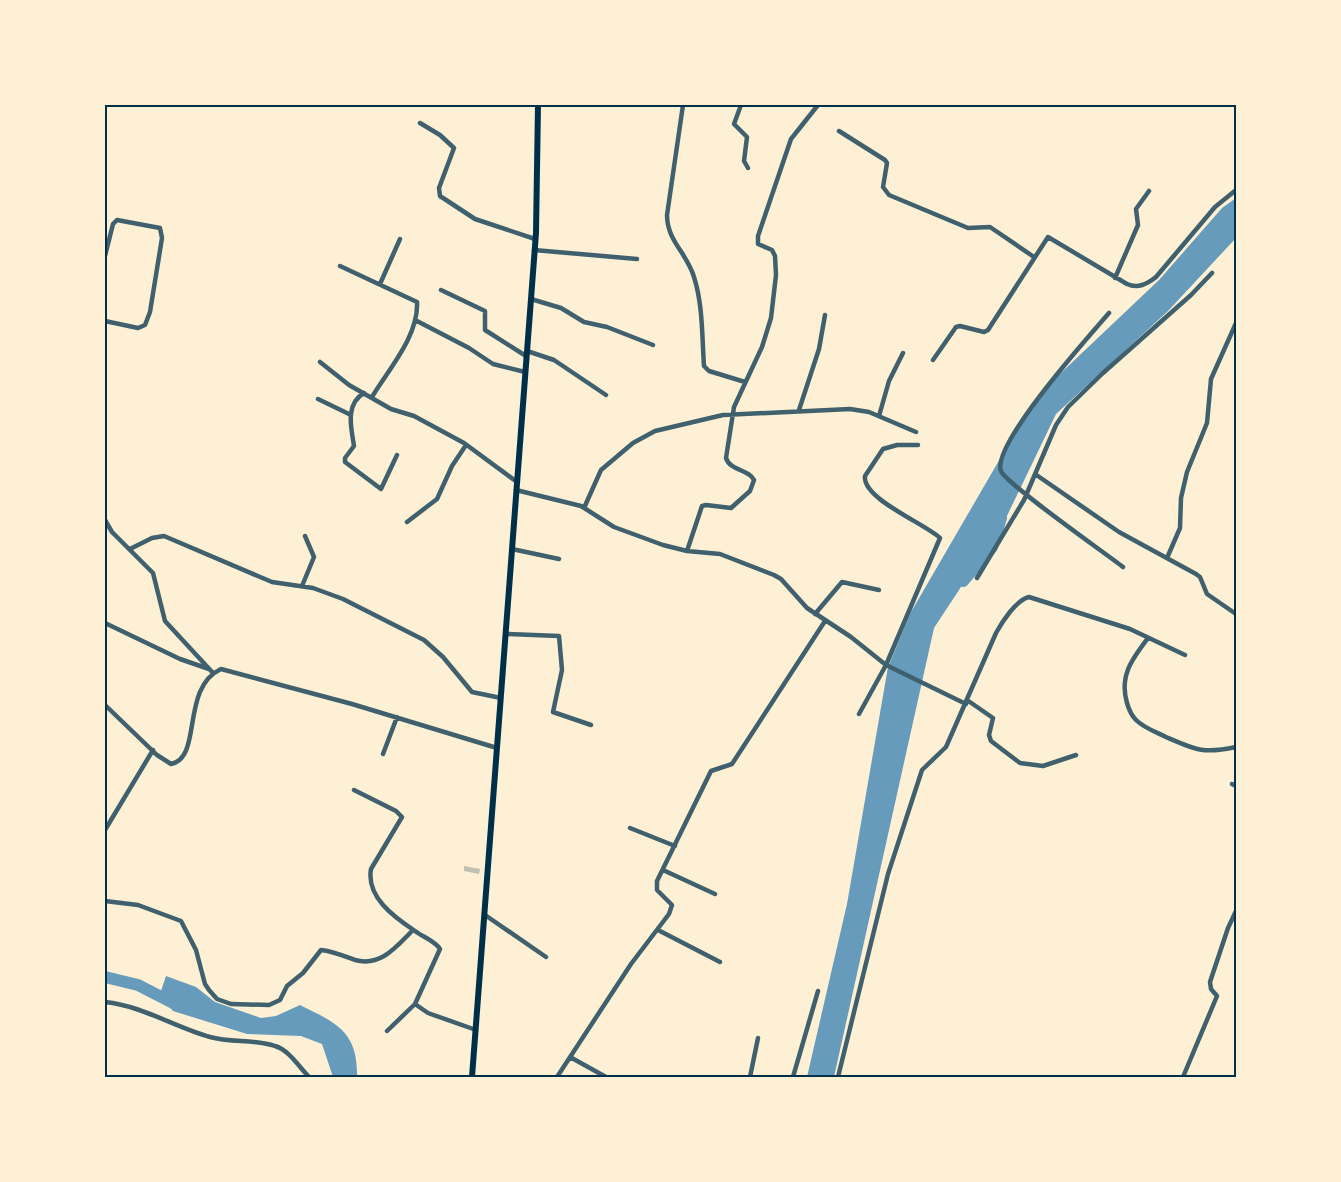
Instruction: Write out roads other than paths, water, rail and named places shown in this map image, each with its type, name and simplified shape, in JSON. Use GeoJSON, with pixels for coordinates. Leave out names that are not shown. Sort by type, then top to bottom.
{"type":"FeatureCollection","features":[{"type":"Feature","properties":{"kind":"main road"},"geometry":{"type":"LineString","coordinates":[[472,1077],[531,299],[535,240],[538,105]]}},
{"type":"Feature","properties":{"kind":"street"},"geometry":{"type":"LineString","coordinates":[[683,105],[667,227],[695,278],[700,311],[704,366],[709,371],[745,382]]}},
{"type":"Feature","properties":{"kind":"street"},"geometry":{"type":"LineString","coordinates":[[741,105],[734,124],[747,137],[744,162],[748,168]]}},
{"type":"Feature","properties":{"kind":"street"},"geometry":{"type":"LineString","coordinates":[[687,551],[702,506],[731,508],[750,490],[754,480],[750,474],[731,466],[726,458],[732,414],[771,318],[776,275],[774,252],[758,244],[758,236],[792,139],[818,105]]}},
{"type":"Feature","properties":{"kind":"street"},"geometry":{"type":"LineString","coordinates":[[420,123],[440,135],[454,148],[439,188],[440,196],[474,219],[535,240]]}},
{"type":"Feature","properties":{"kind":"street"},"geometry":{"type":"LineString","coordinates":[[839,131],[887,163],[883,187],[889,195],[968,228],[990,228],[1034,257]]}},
{"type":"Feature","properties":{"kind":"street"},"geometry":{"type":"LineString","coordinates":[[933,360],[956,327],[960,326],[984,332],[988,330],[1046,239],[1051,237],[1115,278],[1132,286],[1150,282],[1215,207],[1236,190]]}},
{"type":"Feature","properties":{"kind":"street"},"geometry":{"type":"LineString","coordinates":[[1115,278],[1138,225],[1136,209],[1149,191]]}},
{"type":"Feature","properties":{"kind":"street"},"geometry":{"type":"LineString","coordinates":[[105,256],[112,224],[117,220],[160,228],[162,238],[150,312],[145,326],[138,328],[105,321]]}},
{"type":"Feature","properties":{"kind":"street"},"geometry":{"type":"LineString","coordinates":[[380,284],[400,239]]}},
{"type":"Feature","properties":{"kind":"street"},"geometry":{"type":"LineString","coordinates":[[534,250],[637,259]]}},
{"type":"Feature","properties":{"kind":"street"},"geometry":{"type":"LineString","coordinates":[[340,266],[416,300],[418,306],[410,333],[372,397]]}},
{"type":"Feature","properties":{"kind":"street"},"geometry":{"type":"LineString","coordinates":[[977,578],[1025,494],[1056,425],[1068,407],[1191,295],[1212,272]]}},
{"type":"Feature","properties":{"kind":"street"},"geometry":{"type":"LineString","coordinates":[[441,290],[485,311],[485,330],[527,354],[554,360],[606,395]]}},
{"type":"Feature","properties":{"kind":"street"},"geometry":{"type":"LineString","coordinates":[[531,299],[561,308],[584,322],[607,327],[653,345]]}},
{"type":"Feature","properties":{"kind":"street"},"geometry":{"type":"LineString","coordinates":[[1109,313],[1031,407],[1002,460],[1002,473],[1025,494],[1123,567]]}},
{"type":"Feature","properties":{"kind":"street"},"geometry":{"type":"LineString","coordinates":[[799,410],[819,349],[825,315]]}},
{"type":"Feature","properties":{"kind":"street"},"geometry":{"type":"LineString","coordinates":[[415,320],[469,348],[493,364],[525,372]]}},
{"type":"Feature","properties":{"kind":"street"},"geometry":{"type":"LineString","coordinates":[[1167,558],[1180,528],[1181,498],[1189,466],[1207,423],[1212,378],[1236,323]]}},
{"type":"Feature","properties":{"kind":"street"},"geometry":{"type":"LineString","coordinates":[[879,416],[889,381],[903,352]]}},
{"type":"Feature","properties":{"kind":"street"},"geometry":{"type":"LineString","coordinates":[[320,362],[349,385],[391,409],[414,416],[466,445],[517,482]]}},
{"type":"Feature","properties":{"kind":"street"},"geometry":{"type":"LineString","coordinates":[[364,393],[354,402],[351,415],[354,446],[353,450],[345,458],[347,464],[378,489],[383,489],[397,455]]}},
{"type":"Feature","properties":{"kind":"street"},"geometry":{"type":"LineString","coordinates":[[318,399],[351,415]]}},
{"type":"Feature","properties":{"kind":"street"},"geometry":{"type":"LineString","coordinates":[[584,508],[601,470],[633,443],[655,431],[706,417],[799,410],[850,409],[879,416],[916,432]]}},
{"type":"Feature","properties":{"kind":"street"},"geometry":{"type":"LineString","coordinates":[[407,522],[437,499],[452,466],[466,445]]}},
{"type":"Feature","properties":{"kind":"street"},"geometry":{"type":"LineString","coordinates":[[860,714],[888,666],[940,538],[891,508],[869,488],[864,480],[883,449],[888,446],[918,445]]}},
{"type":"Feature","properties":{"kind":"street"},"geometry":{"type":"LineString","coordinates":[[1035,474],[1120,532],[1200,577],[1207,594],[1236,614]]}},
{"type":"Feature","properties":{"kind":"street"},"geometry":{"type":"LineString","coordinates":[[516,490],[584,508],[614,527],[663,545],[687,551],[720,554],[781,579],[801,603],[851,637],[888,666],[920,683],[967,702],[992,718],[989,735],[991,742],[1020,762],[1043,766],[1076,755]]}},
{"type":"Feature","properties":{"kind":"street"},"geometry":{"type":"LineString","coordinates":[[105,520],[112,532],[153,573],[165,622],[212,671]]}},
{"type":"Feature","properties":{"kind":"street"},"geometry":{"type":"LineString","coordinates":[[130,549],[152,538],[164,536],[272,582],[302,586],[343,599],[424,640],[444,657],[472,692],[501,698]]}},
{"type":"Feature","properties":{"kind":"street"},"geometry":{"type":"LineString","coordinates":[[302,586],[314,557],[305,536]]}},
{"type":"Feature","properties":{"kind":"street"},"geometry":{"type":"LineString","coordinates":[[512,549],[559,559]]}},
{"type":"Feature","properties":{"kind":"street"},"geometry":{"type":"LineString","coordinates":[[815,614],[842,582],[880,590]]}},
{"type":"Feature","properties":{"kind":"street"},"geometry":{"type":"LineString","coordinates":[[838,1077],[888,874],[922,770],[946,747],[999,628],[1026,598],[1097,618],[1185,655]]}},
{"type":"Feature","properties":{"kind":"street"},"geometry":{"type":"LineString","coordinates":[[557,1077],[630,964],[669,914],[672,905],[657,890],[657,881],[711,772],[732,764],[825,621]]}},
{"type":"Feature","properties":{"kind":"street"},"geometry":{"type":"LineString","coordinates":[[105,623],[188,662],[212,671],[226,670],[396,717],[497,748]]}},
{"type":"Feature","properties":{"kind":"street"},"geometry":{"type":"LineString","coordinates":[[506,634],[559,636],[562,670],[553,712],[591,726]]}},
{"type":"Feature","properties":{"kind":"street"},"geometry":{"type":"LineString","coordinates":[[1148,638],[1130,661],[1124,683],[1125,695],[1133,717],[1155,732],[1197,750],[1210,752],[1236,747]]}},
{"type":"Feature","properties":{"kind":"street"},"geometry":{"type":"LineString","coordinates":[[105,705],[152,750],[171,764],[180,760],[184,755],[190,737],[196,698],[212,671]]}},
{"type":"Feature","properties":{"kind":"street"},"geometry":{"type":"LineString","coordinates":[[383,754],[396,717]]}},
{"type":"Feature","properties":{"kind":"street"},"geometry":{"type":"LineString","coordinates":[[105,830],[152,750]]}},
{"type":"Feature","properties":{"kind":"street"},"geometry":{"type":"LineString","coordinates":[[354,790],[401,814],[401,820],[371,869],[370,879],[376,898],[413,930],[440,949],[415,1004],[387,1031]]}},
{"type":"Feature","properties":{"kind":"street"},"geometry":{"type":"LineString","coordinates":[[630,828],[675,846]]}},
{"type":"Feature","properties":{"kind":"street"},"geometry":{"type":"LineString","coordinates":[[663,870],[715,894]]}},
{"type":"Feature","properties":{"kind":"street"},"geometry":{"type":"LineString","coordinates":[[105,901],[138,905],[181,922],[196,950],[208,990],[217,999],[231,1004],[269,1005],[280,1000],[287,986],[303,973],[321,950],[356,960],[374,961],[390,953],[413,930]]}},
{"type":"Feature","properties":{"kind":"street"},"geometry":{"type":"LineString","coordinates":[[1183,1077],[1201,1031],[1215,1005],[1217,996],[1211,989],[1210,982],[1236,910]]}},
{"type":"Feature","properties":{"kind":"street"},"geometry":{"type":"LineString","coordinates":[[485,915],[546,957]]}},
{"type":"Feature","properties":{"kind":"street"},"geometry":{"type":"LineString","coordinates":[[658,930],[720,962]]}},
{"type":"Feature","properties":{"kind":"street"},"geometry":{"type":"LineString","coordinates":[[793,1077],[818,991]]}},
{"type":"Feature","properties":{"kind":"street"},"geometry":{"type":"LineString","coordinates":[[105,1002],[121,1004],[145,1011],[211,1037],[275,1046],[288,1055],[309,1077]]}},
{"type":"Feature","properties":{"kind":"street"},"geometry":{"type":"LineString","coordinates":[[415,1004],[428,1014],[476,1030]]}},
{"type":"Feature","properties":{"kind":"street"},"geometry":{"type":"LineString","coordinates":[[750,1077],[758,1038]]}},
{"type":"Feature","properties":{"kind":"street"},"geometry":{"type":"LineString","coordinates":[[570,1057],[606,1077]]}},
{"type":"Feature","properties":{"kind":"water"},"geometry":{"type":"Polygon","coordinates":[[[1236,198],[1236,238],[1168,311],[1056,414],[1005,520],[934,628],[834,1077],[807,1077],[847,904],[888,667],[911,612],[1033,402],[1044,389],[1159,280],[1222,208],[1236,198]]]}},
{"type":"Feature","properties":{"kind":"water"},"geometry":{"type":"Polygon","coordinates":[[[166,976],[196,987],[215,1002],[261,1018],[276,1016],[300,1005],[324,1017],[342,1030],[349,1039],[354,1049],[357,1077],[333,1077],[322,1044],[301,1036],[247,1034],[173,1011],[163,999],[161,991],[166,976]]]}},
{"type":"Feature","properties":{"kind":"waterway"},"geometry":{"type":"LineString","coordinates":[[963,581],[992,547],[1001,518]]}},
{"type":"Feature","properties":{"kind":"waterway"},"geometry":{"type":"LineString","coordinates":[[105,977],[138,985],[177,1005]]}}]}
